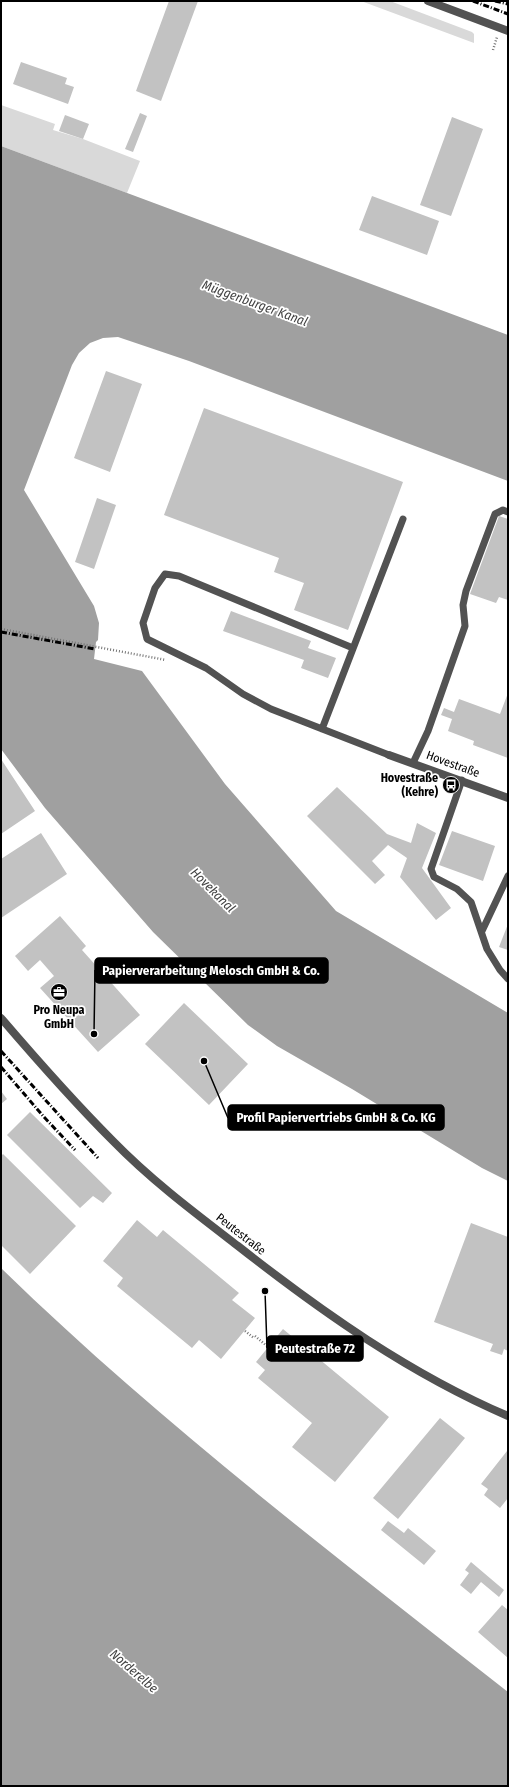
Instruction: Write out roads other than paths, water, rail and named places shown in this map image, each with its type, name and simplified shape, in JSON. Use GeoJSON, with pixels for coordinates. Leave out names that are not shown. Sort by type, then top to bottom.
{"type":"FeatureCollection","features":[{"type":"Feature","properties":{"kind":"street"},"geometry":{"type":"LineString","coordinates":[[428,1],[504,30]]}},
{"type":"Feature","properties":{"kind":"street","name":"Hovestraße"},"geometry":{"type":"LineString","coordinates":[[389,755],[462,780],[508,798]]}},
{"type":"Feature","properties":{"kind":"street","name":"Peutestraße"},"geometry":{"type":"LineString","coordinates":[[1,1018],[51,1076],[113,1142],[172,1196],[276,1276],[397,1359],[463,1395],[508,1416]]}},
{"type":"Feature","properties":{"kind":"lane"},"geometry":{"type":"LineString","coordinates":[[413,763],[428,731],[465,626],[463,605],[466,591],[484,541],[495,514],[499,511],[508,512]]}},
{"type":"Feature","properties":{"kind":"lane"},"geometry":{"type":"LineString","coordinates":[[322,729],[403,519]]}},
{"type":"Feature","properties":{"kind":"lane"},"geometry":{"type":"LineString","coordinates":[[353,648],[179,576],[165,574],[155,588],[143,623],[147,640],[206,668],[243,694],[271,709],[389,755]]}},
{"type":"Feature","properties":{"kind":"lane"},"geometry":{"type":"LineString","coordinates":[[462,780],[431,869],[434,877],[457,889],[471,902],[487,949],[500,970],[508,979]]}},
{"type":"Feature","properties":{"kind":"lane"},"geometry":{"type":"LineString","coordinates":[[482,931],[508,876]]}},
{"type":"Feature","properties":{"kind":"water"},"geometry":{"type":"Polygon","coordinates":[[[1,146],[508,335],[508,481],[189,361],[118,337],[103,338],[90,343],[79,353],[72,365],[24,490],[94,606],[99,623],[98,640],[96,642],[94,659],[142,671],[225,784],[336,911],[508,1013],[508,1181],[482,1168],[352,1089],[277,1046],[248,1025],[153,932],[45,808],[1,749],[1,146]]]}},
{"type":"Feature","properties":{"kind":"water","name":"Norderelbe"},"geometry":{"type":"Polygon","coordinates":[[[1,1268],[61,1325],[185,1434],[313,1539],[508,1692],[508,1786],[1,1786],[1,1268]]]}},
{"type":"Feature","properties":{"kind":"railway"},"geometry":{"type":"LineString","coordinates":[[473,1],[508,14]]}},
{"type":"Feature","properties":{"kind":"railway"},"geometry":{"type":"LineString","coordinates":[[495,1],[508,4]]}},
{"type":"Feature","properties":{"kind":"railway"},"geometry":{"type":"LineString","coordinates":[[1,632],[95,649]]}},
{"type":"Feature","properties":{"kind":"railway"},"geometry":{"type":"LineString","coordinates":[[1,1051],[98,1158]]}},
{"type":"Feature","properties":{"kind":"railway"},"geometry":{"type":"LineString","coordinates":[[1,1067],[75,1150]]}},
{"type":"Feature","properties":{"kind":"place","name":"Hovestraße (Kehre)"},"geometry":{"type":"Point","coordinates":[451,785]}},
{"type":"Feature","properties":{"kind":"place","name":"Pro Neupa GmbH"},"geometry":{"type":"Point","coordinates":[59,992]}},
{"type":"Feature","properties":{"kind":"place","name":"Papierverarbeitung Melosch GmbH & Co."},"geometry":{"type":"Point","coordinates":[94,1034]}},
{"type":"Feature","properties":{"kind":"place","name":"Profil Papiervertriebs GmbH & Co. KG"},"geometry":{"type":"Point","coordinates":[204,1061]}},
{"type":"Feature","properties":{"kind":"place","name":"Peutestraße 72"},"geometry":{"type":"Point","coordinates":[265,1291]}},
{"type":"Feature","properties":{"kind":"water label","name":"Müggenburger Kanal"},"geometry":{"type":"Point","coordinates":[255,303]}},
{"type":"Feature","properties":{"kind":"water label","name":"Hovekanal"},"geometry":{"type":"Point","coordinates":[213,890]}}]}
